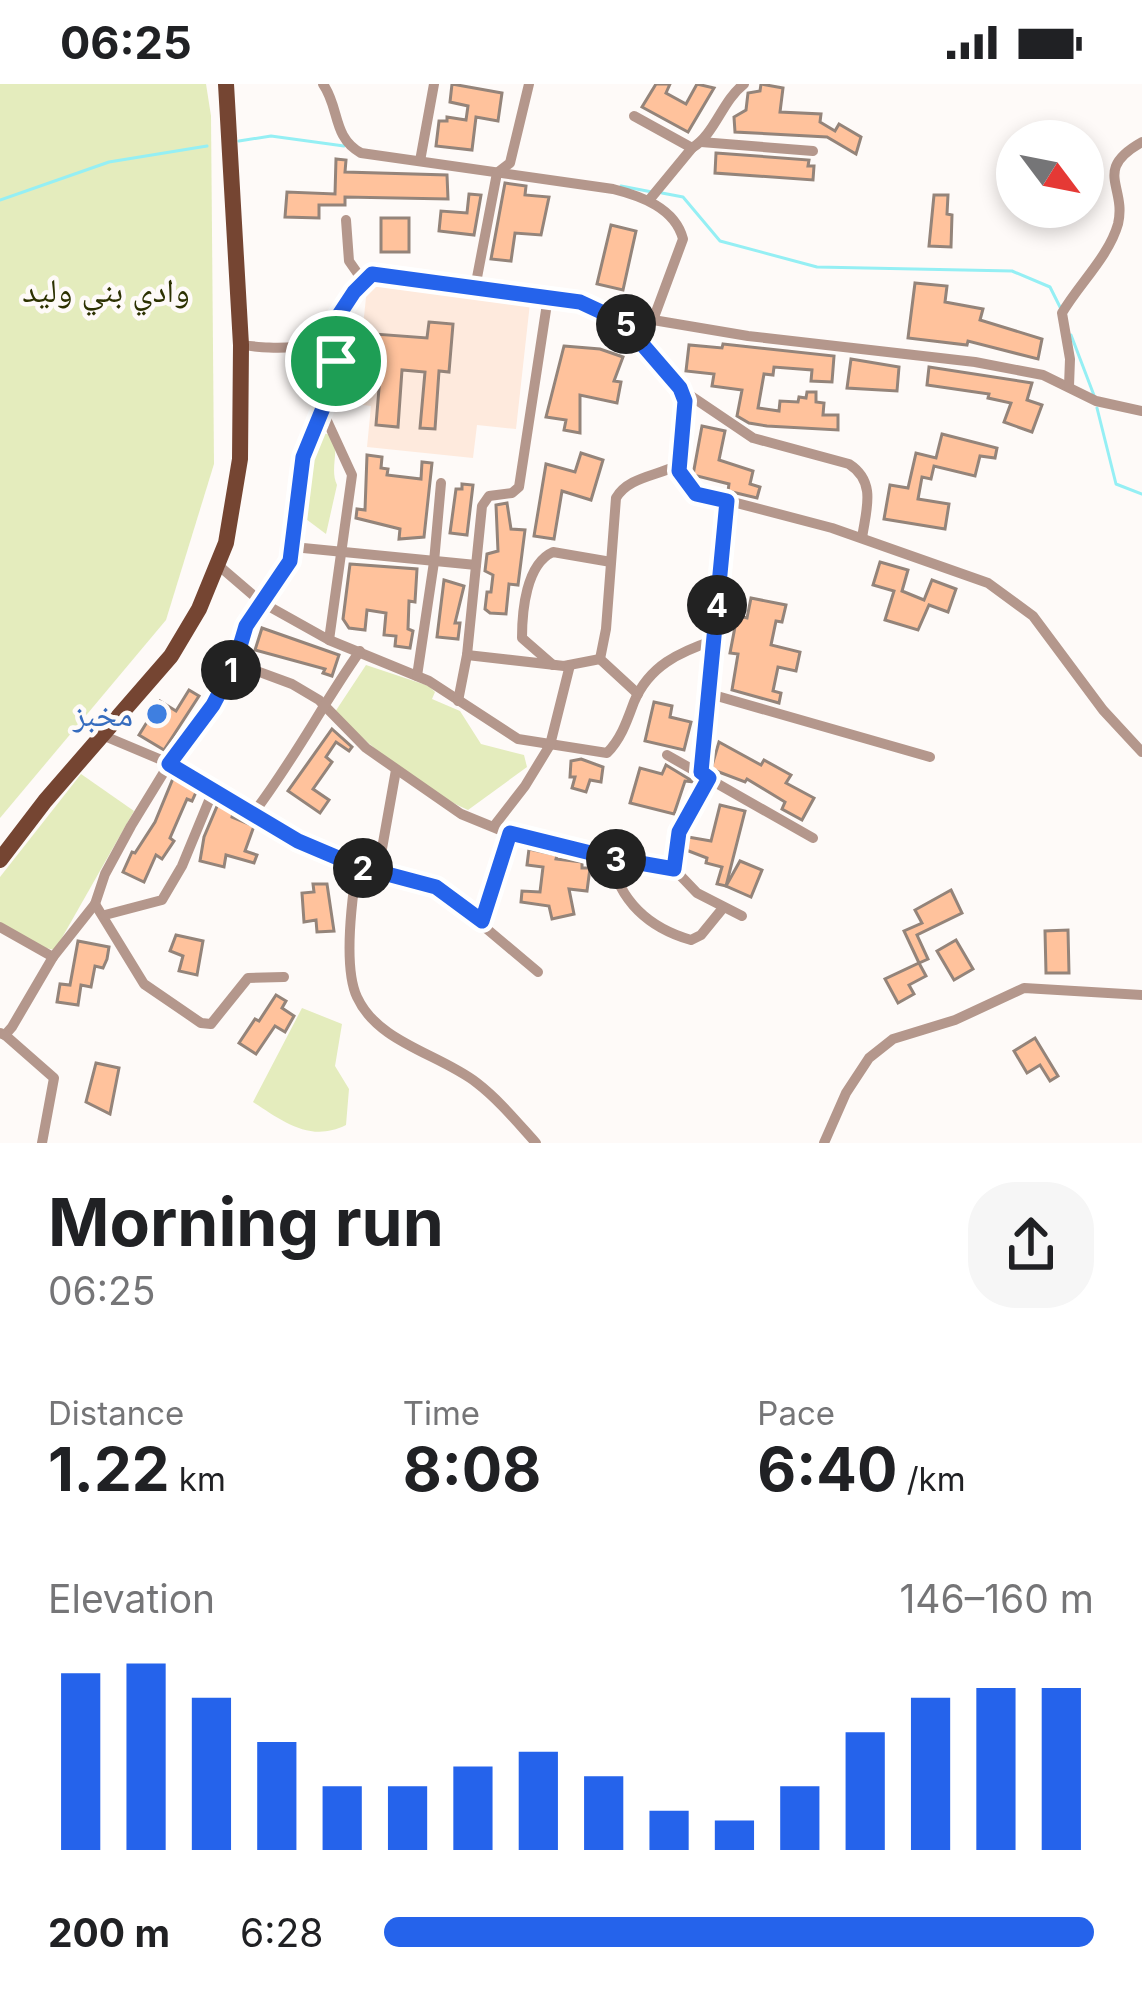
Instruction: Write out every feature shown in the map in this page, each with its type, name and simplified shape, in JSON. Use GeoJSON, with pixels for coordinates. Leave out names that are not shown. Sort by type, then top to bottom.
{"type":"FeatureCollection","features":[{"type":"Feature","properties":{"kind":"main road"},"geometry":{"type":"LineString","coordinates":[[0,860],[44,801],[171,656],[218,566],[239,475],[242,345],[226,84]]}},
{"type":"Feature","properties":{"kind":"street"},"geometry":{"type":"LineString","coordinates":[[323,84],[334,106],[337,128],[355,151],[614,189],[650,199],[677,225],[683,239],[653,320]]}},
{"type":"Feature","properties":{"kind":"street"},"geometry":{"type":"LineString","coordinates":[[420,161],[434,84]]}},
{"type":"Feature","properties":{"kind":"street"},"geometry":{"type":"LineString","coordinates":[[475,287],[497,172],[510,164],[529,84]]}},
{"type":"Feature","properties":{"kind":"street"},"geometry":{"type":"LineString","coordinates":[[650,199],[744,84]]}},
{"type":"Feature","properties":{"kind":"street"},"geometry":{"type":"LineString","coordinates":[[634,116],[696,145],[813,151]]}},
{"type":"Feature","properties":{"kind":"street"},"geometry":{"type":"LineString","coordinates":[[1069,386],[1062,313],[1116,229],[1119,208],[1113,183],[1117,162],[1142,142]]}},
{"type":"Feature","properties":{"kind":"street"},"geometry":{"type":"LineString","coordinates":[[346,220],[349,261],[363,281]]}},
{"type":"Feature","properties":{"kind":"street"},"geometry":{"type":"LineString","coordinates":[[242,345],[291,348],[313,343],[327,333],[372,274],[593,306],[623,322],[680,388],[753,438],[850,464],[861,472],[868,486],[862,538]]}},
{"type":"Feature","properties":{"kind":"street"},"geometry":{"type":"LineString","coordinates":[[458,701],[484,501],[488,496],[512,493],[521,481],[548,297]]}},
{"type":"Feature","properties":{"kind":"street"},"geometry":{"type":"LineString","coordinates":[[623,322],[653,320],[975,362],[1043,375],[1096,401],[1142,411]]}},
{"type":"Feature","properties":{"kind":"street"},"geometry":{"type":"LineString","coordinates":[[42,1143],[54,1078],[2,1034],[95,904],[105,874],[169,764],[213,705],[235,663],[246,626],[290,561],[303,457],[339,369],[327,333]]}},
{"type":"Feature","properties":{"kind":"street"},"geometry":{"type":"LineString","coordinates":[[680,388],[687,415],[678,465],[691,491],[862,538],[966,574],[1006,594],[1033,616],[1103,710],[1142,752]]}},
{"type":"Feature","properties":{"kind":"street"},"geometry":{"type":"LineString","coordinates":[[323,412],[352,476],[329,640]]}},
{"type":"Feature","properties":{"kind":"street"},"geometry":{"type":"LineString","coordinates":[[600,659],[613,520],[621,489],[678,465]]}},
{"type":"Feature","properties":{"kind":"street"},"geometry":{"type":"LineString","coordinates":[[417,676],[440,483]]}},
{"type":"Feature","properties":{"kind":"street"},"geometry":{"type":"LineString","coordinates":[[674,869],[679,832],[705,775],[727,501]]}},
{"type":"Feature","properties":{"kind":"street"},"geometry":{"type":"LineString","coordinates":[[293,547],[476,565]]}},
{"type":"Feature","properties":{"kind":"street"},"geometry":{"type":"LineString","coordinates":[[553,665],[522,638],[524,605],[541,560],[553,552],[611,562]]}},
{"type":"Feature","properties":{"kind":"street"},"geometry":{"type":"LineString","coordinates":[[218,566],[261,602],[329,640],[417,676],[518,739],[550,745],[569,744],[607,753],[652,673],[669,659],[715,640]]}},
{"type":"Feature","properties":{"kind":"street"},"geometry":{"type":"LineString","coordinates":[[252,815],[287,770],[323,704],[360,651]]}},
{"type":"Feature","properties":{"kind":"street"},"geometry":{"type":"LineString","coordinates":[[467,655],[553,665],[600,659]]}},
{"type":"Feature","properties":{"kind":"street"},"geometry":{"type":"LineString","coordinates":[[600,659],[638,694]]}},
{"type":"Feature","properties":{"kind":"street"},"geometry":{"type":"LineString","coordinates":[[235,663],[292,684],[323,704],[342,727],[451,809],[510,833],[674,869],[697,893],[742,916]]}},
{"type":"Feature","properties":{"kind":"street"},"geometry":{"type":"LineString","coordinates":[[494,826],[550,745],[570,665]]}},
{"type":"Feature","properties":{"kind":"street"},"geometry":{"type":"LineString","coordinates":[[710,694],[930,758]]}},
{"type":"Feature","properties":{"kind":"street"},"geometry":{"type":"LineString","coordinates":[[102,735],[169,764],[252,815],[357,866],[436,887],[538,972]]}},
{"type":"Feature","properties":{"kind":"street"},"geometry":{"type":"LineString","coordinates":[[667,755],[813,838]]}},
{"type":"Feature","properties":{"kind":"street"},"geometry":{"type":"LineString","coordinates":[[378,872],[396,770]]}},
{"type":"Feature","properties":{"kind":"street"},"geometry":{"type":"LineString","coordinates":[[105,916],[163,900],[213,791]]}},
{"type":"Feature","properties":{"kind":"street"},"geometry":{"type":"LineString","coordinates":[[482,921],[510,833]]}},
{"type":"Feature","properties":{"kind":"street"},"geometry":{"type":"LineString","coordinates":[[611,858],[616,882],[628,903],[679,937],[691,940],[701,935],[723,908]]}},
{"type":"Feature","properties":{"kind":"street"},"geometry":{"type":"LineString","coordinates":[[357,866],[351,917],[352,984],[363,1008],[399,1038],[478,1084],[536,1143]]}},
{"type":"Feature","properties":{"kind":"street"},"geometry":{"type":"LineString","coordinates":[[95,904],[144,984],[201,1023],[211,1024],[248,978],[284,977]]}},
{"type":"Feature","properties":{"kind":"street"},"geometry":{"type":"LineString","coordinates":[[0,927],[53,957]]}},
{"type":"Feature","properties":{"kind":"street"},"geometry":{"type":"LineString","coordinates":[[824,1143],[846,1093],[869,1058],[893,1039],[955,1020],[1024,988],[1142,995]]}},
{"type":"Feature","properties":{"kind":"shaded area"},"geometry":{"type":"Polygon","coordinates":[[[368,278],[531,294],[516,429],[477,425],[473,458],[367,447],[371,406],[355,404],[368,278]]]}},
{"type":"Feature","properties":{"kind":"green space","name":"وادي بني وليد"},"geometry":{"type":"Polygon","coordinates":[[[0,84],[206,84],[211,116],[214,464],[166,620],[0,818],[0,84]]]}},
{"type":"Feature","properties":{"kind":"green space"},"geometry":{"type":"Polygon","coordinates":[[[319,432],[331,435],[335,447],[337,485],[326,534],[302,516],[319,432]]]}},
{"type":"Feature","properties":{"kind":"green space"},"geometry":{"type":"Polygon","coordinates":[[[366,665],[429,686],[435,692],[432,699],[460,711],[481,744],[524,755],[527,767],[468,810],[432,791],[335,712],[366,665]]]}},
{"type":"Feature","properties":{"kind":"green space"},"geometry":{"type":"Polygon","coordinates":[[[81,774],[134,811],[55,950],[32,945],[0,926],[0,877],[81,774]]]}},
{"type":"Feature","properties":{"kind":"green space"},"geometry":{"type":"Polygon","coordinates":[[[302,1008],[342,1024],[335,1066],[349,1089],[346,1125],[333,1130],[297,1127],[253,1102],[302,1008]]]}},
{"type":"Feature","properties":{"kind":"building"},"geometry":{"type":"Polygon","coordinates":[[[452,84],[502,93],[498,121],[476,117],[472,150],[436,146],[439,121],[447,117],[466,120],[468,106],[450,102],[452,84]]]}},
{"type":"Feature","properties":{"kind":"building"},"geometry":{"type":"Polygon","coordinates":[[[656,84],[670,84],[666,93],[686,104],[697,84],[714,88],[688,132],[642,107],[656,84]]]}},
{"type":"Feature","properties":{"kind":"building"},"geometry":{"type":"Polygon","coordinates":[[[761,84],[783,88],[780,112],[821,114],[820,122],[835,131],[839,124],[861,137],[856,154],[827,137],[735,132],[734,117],[746,110],[748,93],[760,91],[761,84]]]}},
{"type":"Feature","properties":{"kind":"building"},"geometry":{"type":"Polygon","coordinates":[[[716,153],[809,160],[808,166],[814,166],[813,180],[715,173],[716,153]]]}},
{"type":"Feature","properties":{"kind":"building"},"geometry":{"type":"Polygon","coordinates":[[[336,159],[346,160],[345,172],[447,175],[448,199],[345,197],[345,205],[319,205],[319,218],[285,217],[287,192],[335,194],[336,159]]]}},
{"type":"Feature","properties":{"kind":"building"},"geometry":{"type":"Polygon","coordinates":[[[505,183],[526,186],[525,195],[549,197],[541,235],[515,233],[511,261],[491,259],[505,183]]]}},
{"type":"Feature","properties":{"kind":"building"},"geometry":{"type":"Polygon","coordinates":[[[469,194],[481,195],[474,235],[439,231],[441,211],[467,213],[469,194]]]}},
{"type":"Feature","properties":{"kind":"building"},"geometry":{"type":"Polygon","coordinates":[[[934,195],[948,195],[951,247],[929,246],[934,195]]]}},
{"type":"Feature","properties":{"kind":"building"},"geometry":{"type":"Polygon","coordinates":[[[381,218],[409,218],[409,252],[381,252],[381,218]]]}},
{"type":"Feature","properties":{"kind":"building"},"geometry":{"type":"Polygon","coordinates":[[[611,225],[636,231],[623,290],[597,284],[611,225]]]}},
{"type":"Feature","properties":{"kind":"building"},"geometry":{"type":"Polygon","coordinates":[[[915,283],[947,286],[945,302],[983,309],[980,320],[1042,339],[1038,359],[968,341],[967,345],[908,338],[915,283]]]}},
{"type":"Feature","properties":{"kind":"building"},"geometry":{"type":"Polygon","coordinates":[[[429,322],[453,324],[449,372],[439,371],[435,429],[420,428],[425,372],[402,370],[398,427],[376,425],[382,352],[374,351],[375,334],[427,338],[429,322]]]}},
{"type":"Feature","properties":{"kind":"building"},"geometry":{"type":"Polygon","coordinates":[[[723,344],[834,356],[832,382],[811,381],[812,370],[774,367],[773,375],[764,374],[758,408],[779,411],[780,401],[798,402],[807,392],[816,392],[816,402],[824,403],[823,415],[838,415],[838,430],[767,426],[737,416],[742,390],[712,386],[714,374],[686,371],[689,345],[722,348],[723,344]]]}},
{"type":"Feature","properties":{"kind":"building"},"geometry":{"type":"Polygon","coordinates":[[[564,346],[600,349],[623,357],[614,381],[621,382],[617,403],[580,395],[580,433],[564,430],[566,420],[546,417],[564,346]]]}},
{"type":"Feature","properties":{"kind":"building"},"geometry":{"type":"Polygon","coordinates":[[[851,359],[899,367],[897,391],[847,388],[851,359]]]}},
{"type":"Feature","properties":{"kind":"building"},"geometry":{"type":"Polygon","coordinates":[[[929,367],[1032,383],[1027,400],[1042,405],[1032,432],[1004,422],[1011,403],[988,398],[989,394],[927,385],[929,367]]]}},
{"type":"Feature","properties":{"kind":"building"},"geometry":{"type":"Polygon","coordinates":[[[702,426],[725,431],[719,460],[753,471],[750,484],[760,487],[757,498],[728,491],[729,484],[693,475],[702,426]]]}},
{"type":"Feature","properties":{"kind":"building"},"geometry":{"type":"Polygon","coordinates":[[[942,434],[997,448],[995,458],[980,456],[975,476],[934,466],[931,479],[922,477],[918,499],[949,504],[945,529],[884,519],[890,485],[908,488],[916,453],[936,458],[942,434]]]}},
{"type":"Feature","properties":{"kind":"building"},"geometry":{"type":"Polygon","coordinates":[[[581,453],[603,460],[591,500],[562,491],[554,539],[534,536],[546,464],[575,472],[581,453]]]}},
{"type":"Feature","properties":{"kind":"building"},"geometry":{"type":"Polygon","coordinates":[[[367,455],[382,457],[381,468],[388,469],[387,475],[421,479],[422,462],[432,463],[424,537],[399,539],[400,529],[356,518],[357,509],[365,510],[367,455]]]}},
{"type":"Feature","properties":{"kind":"building"},"geometry":{"type":"Polygon","coordinates":[[[462,484],[473,485],[467,535],[450,533],[456,489],[462,489],[462,484]]]}},
{"type":"Feature","properties":{"kind":"building"},"geometry":{"type":"Polygon","coordinates":[[[507,503],[511,529],[525,530],[518,585],[509,584],[506,614],[490,613],[485,609],[493,575],[485,571],[487,554],[498,551],[496,505],[507,503]]]}},
{"type":"Feature","properties":{"kind":"building"},"geometry":{"type":"Polygon","coordinates":[[[880,562],[908,570],[902,591],[924,600],[932,580],[956,589],[948,612],[929,605],[918,630],[885,620],[894,591],[873,585],[880,562]]]}},
{"type":"Feature","properties":{"kind":"building"},"geometry":{"type":"Polygon","coordinates":[[[350,564],[417,569],[415,602],[409,601],[410,648],[395,646],[396,636],[384,635],[386,613],[367,610],[365,630],[349,628],[343,619],[350,564]]]}},
{"type":"Feature","properties":{"kind":"building"},"geometry":{"type":"Polygon","coordinates":[[[444,580],[464,586],[455,623],[460,623],[458,639],[437,637],[444,580]]]}},
{"type":"Feature","properties":{"kind":"building"},"geometry":{"type":"Polygon","coordinates":[[[751,598],[786,605],[782,622],[776,621],[771,645],[800,652],[796,671],[778,667],[773,691],[781,693],[779,703],[732,690],[738,654],[730,653],[735,627],[739,616],[747,618],[751,598]]]}},
{"type":"Feature","properties":{"kind":"building"},"geometry":{"type":"Polygon","coordinates":[[[262,628],[339,655],[332,676],[323,673],[325,669],[255,650],[262,628]]]}},
{"type":"Feature","properties":{"kind":"building"},"geometry":{"type":"Polygon","coordinates":[[[189,690],[199,696],[164,750],[139,735],[160,701],[176,711],[189,690]]]}},
{"type":"Feature","properties":{"kind":"building"},"geometry":{"type":"Polygon","coordinates":[[[654,702],[672,706],[670,717],[691,722],[684,750],[645,741],[654,702]]]}},
{"type":"Feature","properties":{"kind":"building"},"geometry":{"type":"Polygon","coordinates":[[[332,729],[352,747],[349,751],[336,742],[326,757],[332,762],[313,789],[329,800],[320,813],[288,791],[332,729]]]}},
{"type":"Feature","properties":{"kind":"building"},"geometry":{"type":"Polygon","coordinates":[[[719,742],[791,775],[786,783],[814,798],[802,820],[782,809],[785,802],[747,779],[711,769],[719,742]]]}},
{"type":"Feature","properties":{"kind":"building"},"geometry":{"type":"Polygon","coordinates":[[[581,759],[603,767],[601,782],[590,780],[586,792],[572,788],[575,777],[570,777],[571,761],[581,759]]]}},
{"type":"Feature","properties":{"kind":"building"},"geometry":{"type":"Polygon","coordinates":[[[666,765],[694,782],[685,781],[674,814],[630,803],[640,768],[662,774],[666,765]]]}},
{"type":"Feature","properties":{"kind":"building"},"geometry":{"type":"Polygon","coordinates":[[[174,776],[197,790],[192,801],[187,799],[170,838],[174,841],[162,859],[156,855],[144,882],[123,872],[155,822],[174,776]]]}},
{"type":"Feature","properties":{"kind":"building"},"geometry":{"type":"Polygon","coordinates":[[[218,804],[233,813],[232,817],[254,826],[245,851],[257,855],[254,863],[226,855],[224,867],[200,861],[218,804]]]}},
{"type":"Feature","properties":{"kind":"building"},"geometry":{"type":"Polygon","coordinates":[[[720,805],[745,811],[726,886],[717,884],[722,867],[686,850],[688,837],[711,841],[720,805]]]}},
{"type":"Feature","properties":{"kind":"building"},"geometry":{"type":"Polygon","coordinates":[[[529,849],[590,868],[587,891],[569,889],[574,914],[552,919],[549,906],[521,902],[522,891],[540,892],[543,867],[527,865],[529,849]]]}},
{"type":"Feature","properties":{"kind":"building"},"geometry":{"type":"Polygon","coordinates":[[[740,861],[762,870],[751,897],[726,886],[740,861]]]}},
{"type":"Feature","properties":{"kind":"building"},"geometry":{"type":"Polygon","coordinates":[[[313,884],[327,884],[334,931],[317,932],[316,920],[304,922],[302,893],[314,892],[313,884]]]}},
{"type":"Feature","properties":{"kind":"building"},"geometry":{"type":"Polygon","coordinates":[[[951,890],[962,913],[917,935],[928,959],[919,963],[904,931],[922,923],[915,910],[951,890]]]}},
{"type":"Feature","properties":{"kind":"building"},"geometry":{"type":"Polygon","coordinates":[[[1068,930],[1069,973],[1046,973],[1045,931],[1068,930]]]}},
{"type":"Feature","properties":{"kind":"building"},"geometry":{"type":"Polygon","coordinates":[[[176,935],[203,941],[197,975],[179,971],[183,956],[170,951],[176,935]]]}},
{"type":"Feature","properties":{"kind":"building"},"geometry":{"type":"Polygon","coordinates":[[[956,940],[973,969],[954,980],[937,951],[956,940]]]}},
{"type":"Feature","properties":{"kind":"building"},"geometry":{"type":"Polygon","coordinates":[[[78,941],[109,947],[107,959],[103,968],[95,966],[91,987],[81,985],[78,1005],[57,1002],[60,984],[70,985],[78,941]]]}},
{"type":"Feature","properties":{"kind":"building"},"geometry":{"type":"Polygon","coordinates":[[[919,963],[926,976],[909,985],[914,994],[898,1003],[885,979],[919,963]]]}},
{"type":"Feature","properties":{"kind":"building"},"geometry":{"type":"Polygon","coordinates":[[[276,995],[286,1001],[282,1008],[294,1016],[285,1032],[275,1026],[256,1054],[239,1043],[276,995]]]}},
{"type":"Feature","properties":{"kind":"building"},"geometry":{"type":"Polygon","coordinates":[[[1035,1038],[1058,1076],[1050,1081],[1040,1065],[1027,1073],[1014,1051],[1035,1038]]]}},
{"type":"Feature","properties":{"kind":"building"},"geometry":{"type":"Polygon","coordinates":[[[96,1063],[119,1068],[110,1114],[86,1102],[96,1063]]]}},
{"type":"Feature","properties":{"kind":"waterway"},"geometry":{"type":"LineString","coordinates":[[239,141],[271,136],[344,146]]}},
{"type":"Feature","properties":{"kind":"waterway"},"geometry":{"type":"LineString","coordinates":[[0,200],[109,162],[207,146]]}},
{"type":"Feature","properties":{"kind":"waterway"},"geometry":{"type":"LineString","coordinates":[[621,186],[652,192]]}},
{"type":"Feature","properties":{"kind":"waterway"},"geometry":{"type":"LineString","coordinates":[[662,193],[683,197],[720,241],[817,267],[1012,271],[1050,287],[1061,309]]}},
{"type":"Feature","properties":{"kind":"waterway"},"geometry":{"type":"LineString","coordinates":[[1071,335],[1095,398]]}},
{"type":"Feature","properties":{"kind":"waterway"},"geometry":{"type":"LineString","coordinates":[[1097,408],[1116,484],[1142,494]]}},
{"type":"Feature","properties":{"kind":"place","name":"مخبز"},"geometry":{"type":"Point","coordinates":[157,714]}},
{"type":"Feature","properties":{"kind":"route"},"geometry":{"type":"LineString","coordinates":[[372,274],[548,297],[605,310],[637,334],[680,388],[687,415],[679,471],[691,491],[727,501],[701,772],[709,778],[679,832],[674,869],[510,833],[482,921],[436,887],[357,866],[298,841],[169,764],[213,705],[235,663],[246,626],[290,561],[303,457],[337,381],[336,361],[327,333],[372,274]]}}]}
